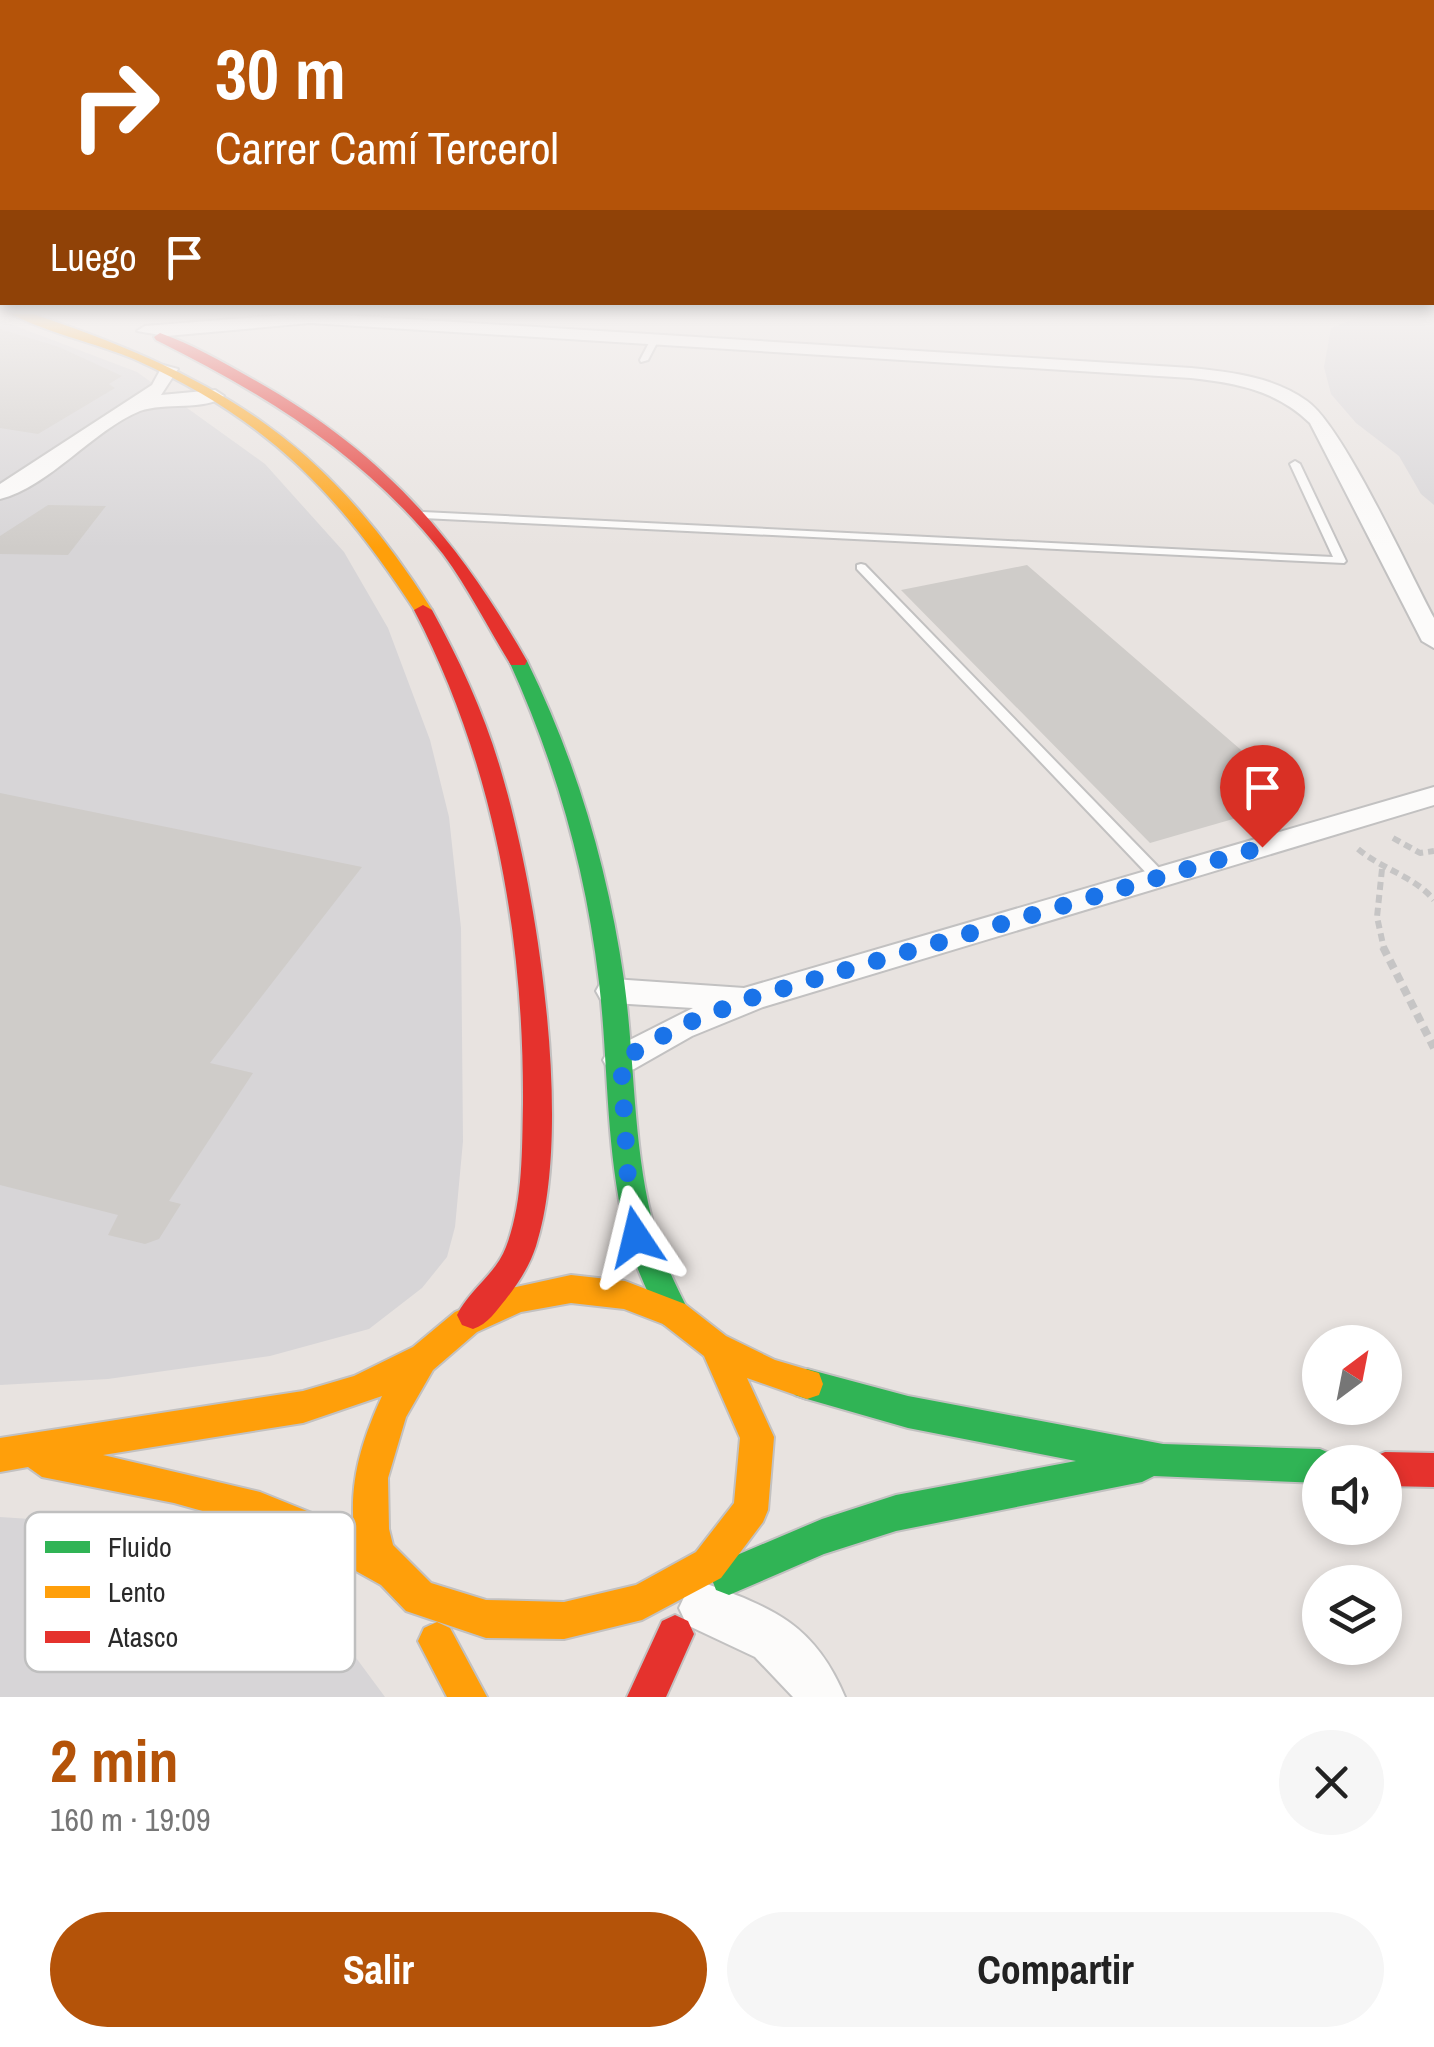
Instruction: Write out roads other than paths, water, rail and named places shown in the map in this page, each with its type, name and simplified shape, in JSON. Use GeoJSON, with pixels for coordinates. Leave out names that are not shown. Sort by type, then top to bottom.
{"type":"FeatureCollection","features":[{"type":"Feature","properties":{"kind":"main road"},"geometry":{"type":"LineString","coordinates":[[205,390],[316,468],[379,536],[426,606],[469,695],[495,772],[527,959],[533,1046],[531,1192],[524,1239],[511,1270],[466,1322],[424,1358],[391,1402],[371,1455],[366,1512],[380,1567],[403,1608],[437,1641],[480,1664]]}},
{"type":"Feature","properties":{"kind":"main road"},"geometry":{"type":"LineString","coordinates":[[265,390],[308,415],[358,454],[423,515],[480,591],[540,704],[579,813],[596,878],[621,1060],[630,1214],[649,1277],[674,1314]]}},
{"type":"Feature","properties":{"kind":"main road"},"geometry":{"type":"LineString","coordinates":[[466,1322],[518,1299],[572,1290],[625,1295],[674,1314],[715,1346],[768,1373],[908,1412],[1163,1461],[1302,1465]]}},
{"type":"Feature","properties":{"kind":"main road"},"geometry":{"type":"LineString","coordinates":[[646,1697],[752,1528],[762,1477],[752,1414],[742,1384],[715,1346]]}},
{"type":"Feature","properties":{"kind":"main road"},"geometry":{"type":"LineString","coordinates":[[11,1456],[303,1407],[360,1390],[424,1358]]}},
{"type":"Feature","properties":{"kind":"main road"},"geometry":{"type":"LineString","coordinates":[[11,1456],[266,1512]]}},
{"type":"Feature","properties":{"kind":"main road"},"geometry":{"type":"LineString","coordinates":[[645,1651],[703,1606],[822,1537],[896,1514],[1163,1461]]}},
{"type":"Feature","properties":{"kind":"main road"},"geometry":{"type":"LineString","coordinates":[[1402,1469],[1434,1470]]}},
{"type":"Feature","properties":{"kind":"main road"},"geometry":{"type":"LineString","coordinates":[[355,1545],[380,1567]]}},
{"type":"Feature","properties":{"kind":"main road"},"geometry":{"type":"LineString","coordinates":[[437,1641],[468,1697]]}},
{"type":"Feature","properties":{"kind":"street"},"geometry":{"type":"LineString","coordinates":[[0,493],[156,390]]}},
{"type":"Feature","properties":{"kind":"street"},"geometry":{"type":"LineString","coordinates":[[1273,390],[1306,407],[1318,420],[1434,642]]}},
{"type":"Feature","properties":{"kind":"street"},"geometry":{"type":"LineString","coordinates":[[133,407],[178,396],[215,396]]}},
{"type":"Feature","properties":{"kind":"street"},"geometry":{"type":"LineString","coordinates":[[621,1060],[680,1026],[751,998],[1434,796]]}},
{"type":"Feature","properties":{"kind":"street"},"geometry":{"type":"LineString","coordinates":[[613,992],[751,998]]}},
{"type":"Feature","properties":{"kind":"street"},"geometry":{"type":"LineString","coordinates":[[703,1606],[757,1626],[790,1650],[819,1697]]}},
{"type":"Feature","properties":{"kind":"lane"},"geometry":{"type":"LineString","coordinates":[[423,515],[1340,562],[1294,464]]}},
{"type":"Feature","properties":{"kind":"lane"},"geometry":{"type":"LineString","coordinates":[[861,568],[1159,877]]}}]}
